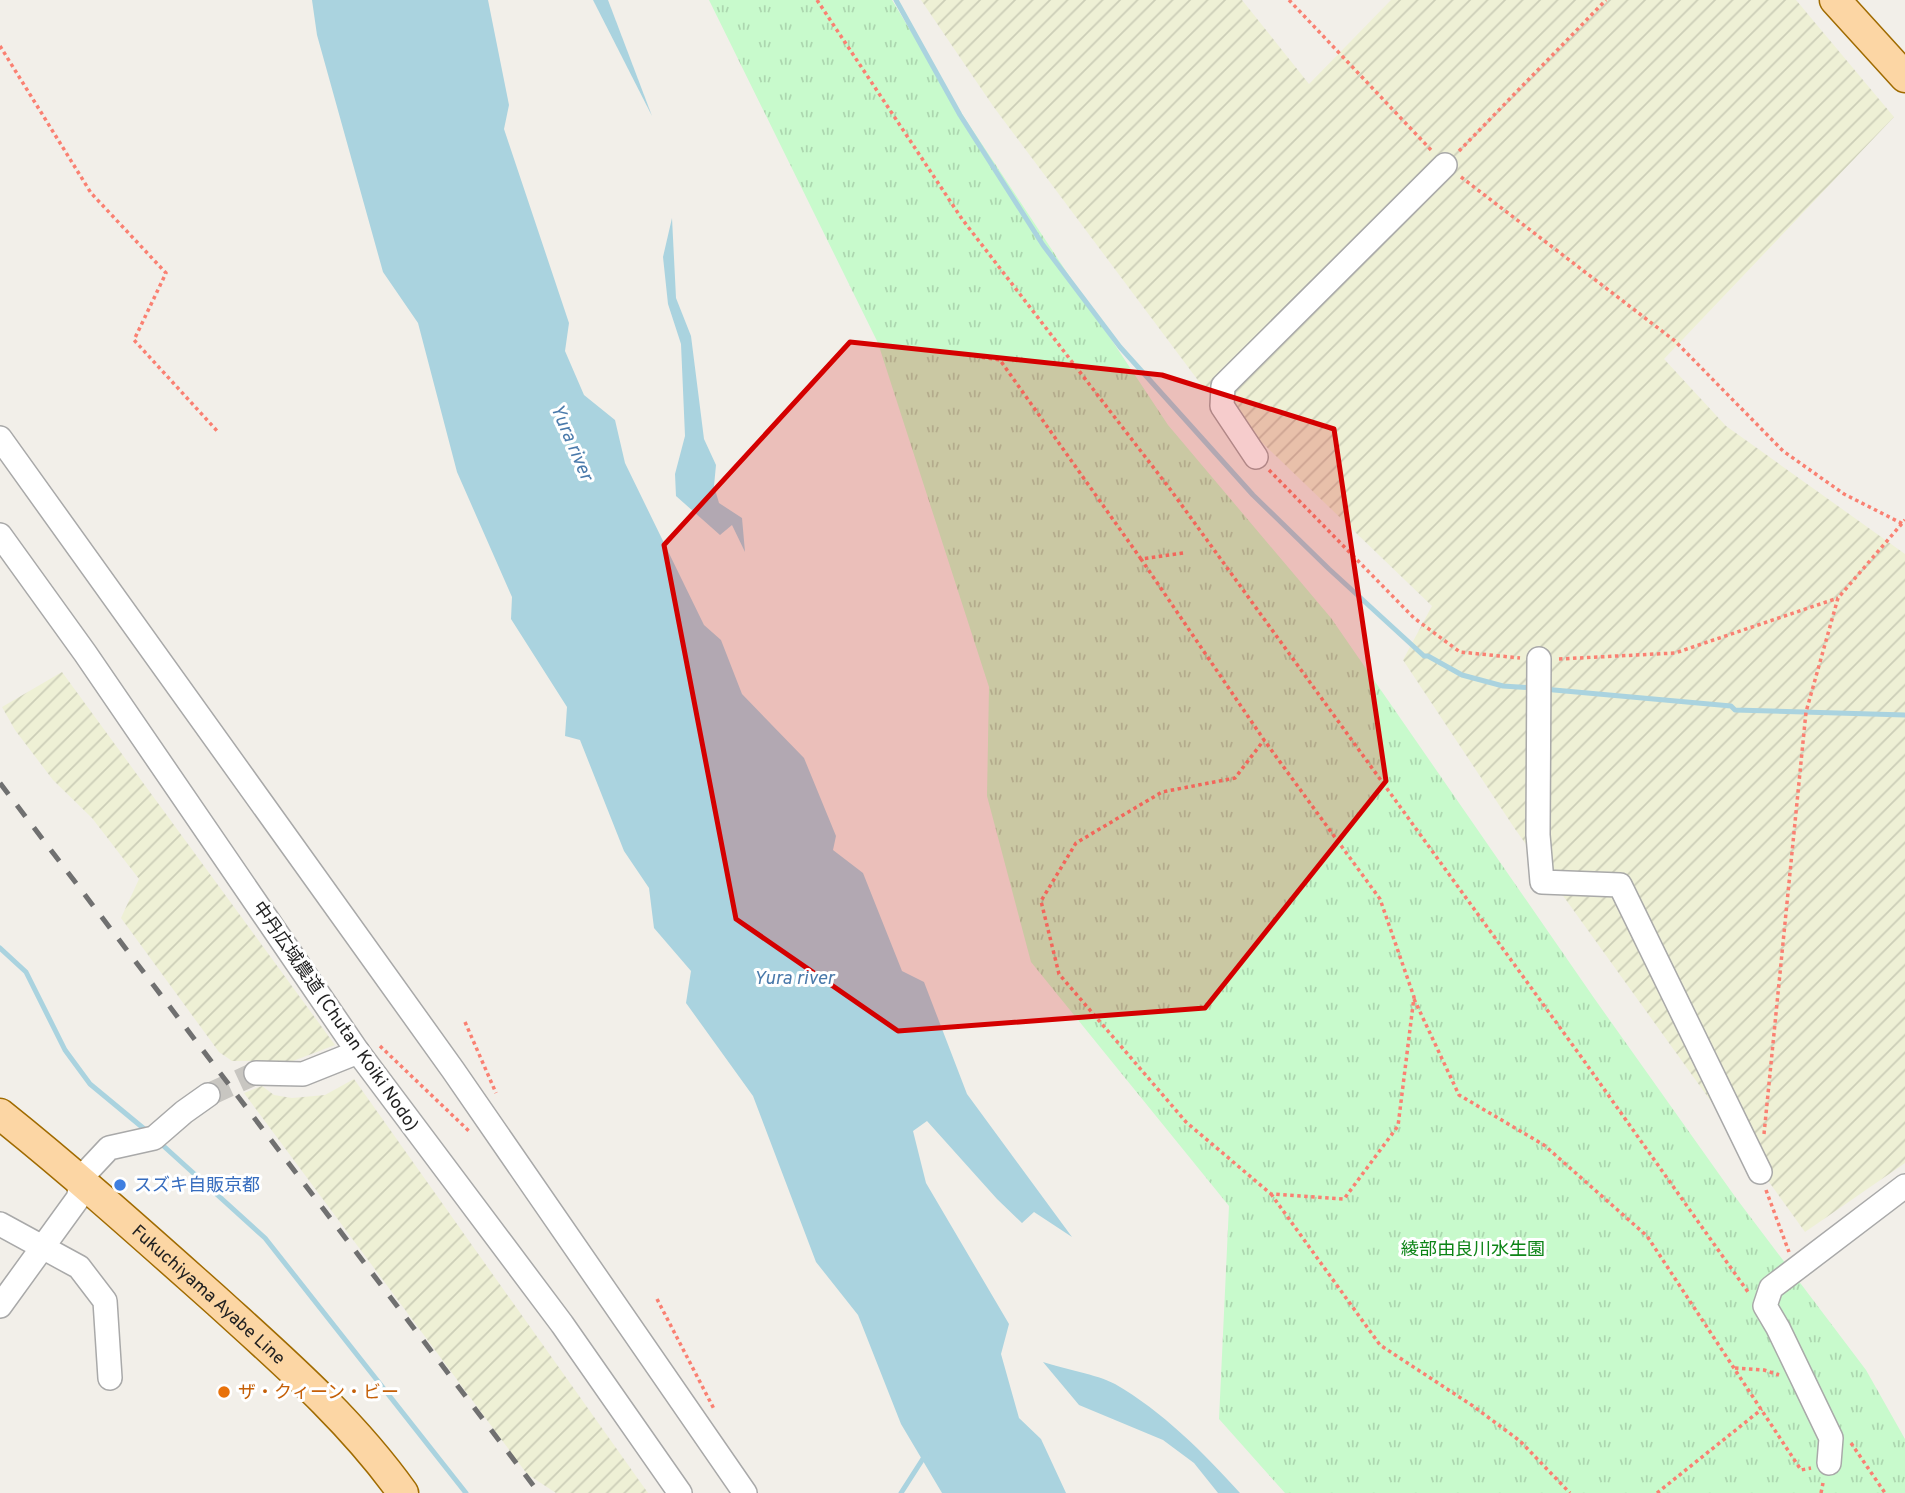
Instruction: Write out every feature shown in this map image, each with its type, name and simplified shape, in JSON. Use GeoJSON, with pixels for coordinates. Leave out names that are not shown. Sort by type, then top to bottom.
{"type":"FeatureCollection","features":[{"type":"Feature","properties":{"kind":"main road"},"geometry":{"type":"LineString","coordinates":[[1835,0],[1905,77]]}},
{"type":"Feature","properties":{"kind":"main road","name":"Fukuchiyama Ayabe Line"},"geometry":{"type":"LineString","coordinates":[[0,1114],[80,1179],[293,1370],[353,1428],[403,1493]]}},
{"type":"Feature","properties":{"kind":"street"},"geometry":{"type":"LineString","coordinates":[[1256,457],[1222,406],[1223,386],[1445,165]]}},
{"type":"Feature","properties":{"kind":"street"},"geometry":{"type":"LineString","coordinates":[[0,438],[445,1059],[745,1493]]}},
{"type":"Feature","properties":{"kind":"street","name":"中丹広域農道 (Chutan Koiki Nodo)"},"geometry":{"type":"LineString","coordinates":[[0,535],[93,665],[358,1052],[562,1324],[680,1493]]}},
{"type":"Feature","properties":{"kind":"street"},"geometry":{"type":"LineString","coordinates":[[1539,659],[1538,835],[1542,882],[1620,885],[1760,1172]]}},
{"type":"Feature","properties":{"kind":"street"},"geometry":{"type":"LineString","coordinates":[[256,1073],[303,1074],[358,1052]]}},
{"type":"Feature","properties":{"kind":"street"},"geometry":{"type":"LineString","coordinates":[[0,1306],[79,1198],[80,1179],[108,1148],[154,1138],[184,1112],[208,1096]]}},
{"type":"Feature","properties":{"kind":"street"},"geometry":{"type":"LineString","coordinates":[[1829,1463],[1831,1438],[1765,1306],[1772,1288],[1905,1186]]}},
{"type":"Feature","properties":{"kind":"street"},"geometry":{"type":"LineString","coordinates":[[0,1224],[79,1267],[105,1301],[110,1378]]}},
{"type":"Feature","properties":{"kind":"path"},"geometry":{"type":"LineString","coordinates":[[817,0],[962,219],[1170,489],[1750,1295]]}},
{"type":"Feature","properties":{"kind":"path"},"geometry":{"type":"LineString","coordinates":[[1289,0],[1445,165],[1675,341],[1783,450],[1844,494],[1904,523],[1838,598],[1806,712],[1760,1172],[1796,1270]]}},
{"type":"Feature","properties":{"kind":"path"},"geometry":{"type":"LineString","coordinates":[[1445,165],[1606,0]]}},
{"type":"Feature","properties":{"kind":"path"},"geometry":{"type":"LineString","coordinates":[[0,46],[90,192],[166,273],[134,340],[219,433]]}},
{"type":"Feature","properties":{"kind":"path"},"geometry":{"type":"LineString","coordinates":[[961,354],[999,360],[1142,559],[1264,740],[1380,899],[1414,997],[1459,1095],[1544,1145],[1647,1236],[1801,1471],[1829,1463]]}},
{"type":"Feature","properties":{"kind":"path"},"geometry":{"type":"LineString","coordinates":[[1256,457],[1414,618],[1460,652],[1505,658],[1582,660],[1675,653],[1838,598]]}},
{"type":"Feature","properties":{"kind":"path"},"geometry":{"type":"LineString","coordinates":[[1142,559],[1183,553]]}},
{"type":"Feature","properties":{"kind":"path"},"geometry":{"type":"LineString","coordinates":[[1264,740],[1235,778],[1162,792],[1076,843],[1041,901],[1059,974],[1186,1122],[1271,1194],[1380,1345],[1473,1406],[1520,1441],[1570,1493]]}},
{"type":"Feature","properties":{"kind":"path"},"geometry":{"type":"LineString","coordinates":[[1271,1194],[1344,1199],[1398,1126],[1414,997]]}},
{"type":"Feature","properties":{"kind":"path"},"geometry":{"type":"LineString","coordinates":[[1657,1493],[1762,1409]]}},
{"type":"Feature","properties":{"kind":"path"},"geometry":{"type":"LineString","coordinates":[[1850,1441],[1885,1493]]}},
{"type":"Feature","properties":{"kind":"path"},"geometry":{"type":"LineString","coordinates":[[1821,1493],[1829,1463]]}},
{"type":"Feature","properties":{"kind":"highlighted area"},"geometry":{"type":"Polygon","coordinates":[[[850,342],[1162,375],[1334,429],[1386,781],[1205,1008],[898,1031],[736,919],[664,545],[850,342]]]}},
{"type":"Feature","properties":{"kind":"green space","name":"綾部由良川水生園"},"geometry":{"type":"Polygon","coordinates":[[[709,0],[892,0],[950,96],[1168,425],[1331,618],[1736,1198],[1866,1370],[1905,1439],[1905,1493],[1285,1493],[1219,1419],[1229,1206],[1031,962],[987,796],[989,687],[878,343],[709,0]]]}},
{"type":"Feature","properties":{"kind":"green space"},"geometry":{"type":"Polygon","coordinates":[[[921,0],[1242,0],[1309,84],[1391,0],[1796,0],[1894,117],[1664,359],[1726,426],[1905,554],[1905,1163],[1805,1232],[1515,829],[1403,660],[1432,606],[1200,383],[993,106],[921,0]]]}},
{"type":"Feature","properties":{"kind":"green space"},"geometry":{"type":"Polygon","coordinates":[[[62,672],[335,1045],[293,1061],[232,1061],[219,1052],[121,918],[139,879],[92,818],[53,780],[15,730],[2,707],[62,672]]]}},
{"type":"Feature","properties":{"kind":"green space"},"geometry":{"type":"Polygon","coordinates":[[[354,1079],[648,1493],[556,1493],[527,1474],[244,1093],[262,1086],[274,1095],[292,1098],[325,1095],[354,1079]]]}},
{"type":"Feature","properties":{"kind":"water","name":"Yura river"},"geometry":{"type":"Polygon","coordinates":[[[312,0],[488,0],[509,105],[504,129],[569,323],[565,351],[584,395],[615,420],[625,463],[704,625],[721,640],[742,694],[804,758],[836,836],[833,850],[863,873],[902,971],[924,982],[967,1094],[1072,1237],[1034,1212],[1022,1223],[927,1121],[913,1131],[926,1183],[1009,1324],[1001,1354],[1019,1418],[1041,1439],[1066,1493],[942,1493],[901,1424],[858,1315],[816,1262],[753,1096],[686,1003],[691,971],[654,928],[649,888],[624,851],[580,740],[565,736],[567,707],[511,619],[512,597],[457,472],[418,323],[383,272],[317,35],[312,0]]]}},
{"type":"Feature","properties":{"kind":"water"},"geometry":{"type":"Polygon","coordinates":[[[593,0],[608,0],[652,116],[593,0]]]}},
{"type":"Feature","properties":{"kind":"water"},"geometry":{"type":"Polygon","coordinates":[[[672,218],[676,298],[691,336],[704,439],[716,465],[714,486],[719,503],[742,518],[745,552],[732,525],[720,535],[676,496],[675,474],[685,436],[681,344],[668,304],[663,257],[672,218]]]}},
{"type":"Feature","properties":{"kind":"water"},"geometry":{"type":"Polygon","coordinates":[[[1043,1362],[1107,1380],[1132,1395],[1182,1434],[1240,1493],[1218,1493],[1194,1463],[1163,1440],[1079,1405],[1043,1362]]]}},
{"type":"Feature","properties":{"kind":"waterway"},"geometry":{"type":"LineString","coordinates":[[896,0],[960,115],[1043,245],[1120,347],[1253,495],[1424,656],[1462,675],[1503,686],[1534,688]]}},
{"type":"Feature","properties":{"kind":"waterway"},"geometry":{"type":"LineString","coordinates":[[1543,689],[1731,706],[1735,710],[1905,715]]}},
{"type":"Feature","properties":{"kind":"waterway"},"geometry":{"type":"LineString","coordinates":[[0,948],[26,972],[65,1050],[90,1084],[148,1132]]}},
{"type":"Feature","properties":{"kind":"waterway"},"geometry":{"type":"LineString","coordinates":[[158,1141],[265,1238],[466,1493]]}},
{"type":"Feature","properties":{"kind":"waterway"},"geometry":{"type":"LineString","coordinates":[[901,1493],[926,1454]]}},
{"type":"Feature","properties":{"kind":"tunnel"},"geometry":{"type":"LineString","coordinates":[[208,1095],[256,1073]]}},
{"type":"Feature","properties":{"kind":"railway"},"geometry":{"type":"LineString","coordinates":[[0,783],[539,1493]]}},
{"type":"Feature","properties":{"kind":"place","name":"スズキ自販京都"},"geometry":{"type":"Point","coordinates":[120,1185]}},
{"type":"Feature","properties":{"kind":"place","name":"ザ・クィーン・ビー"},"geometry":{"type":"Point","coordinates":[224,1392]}}]}
